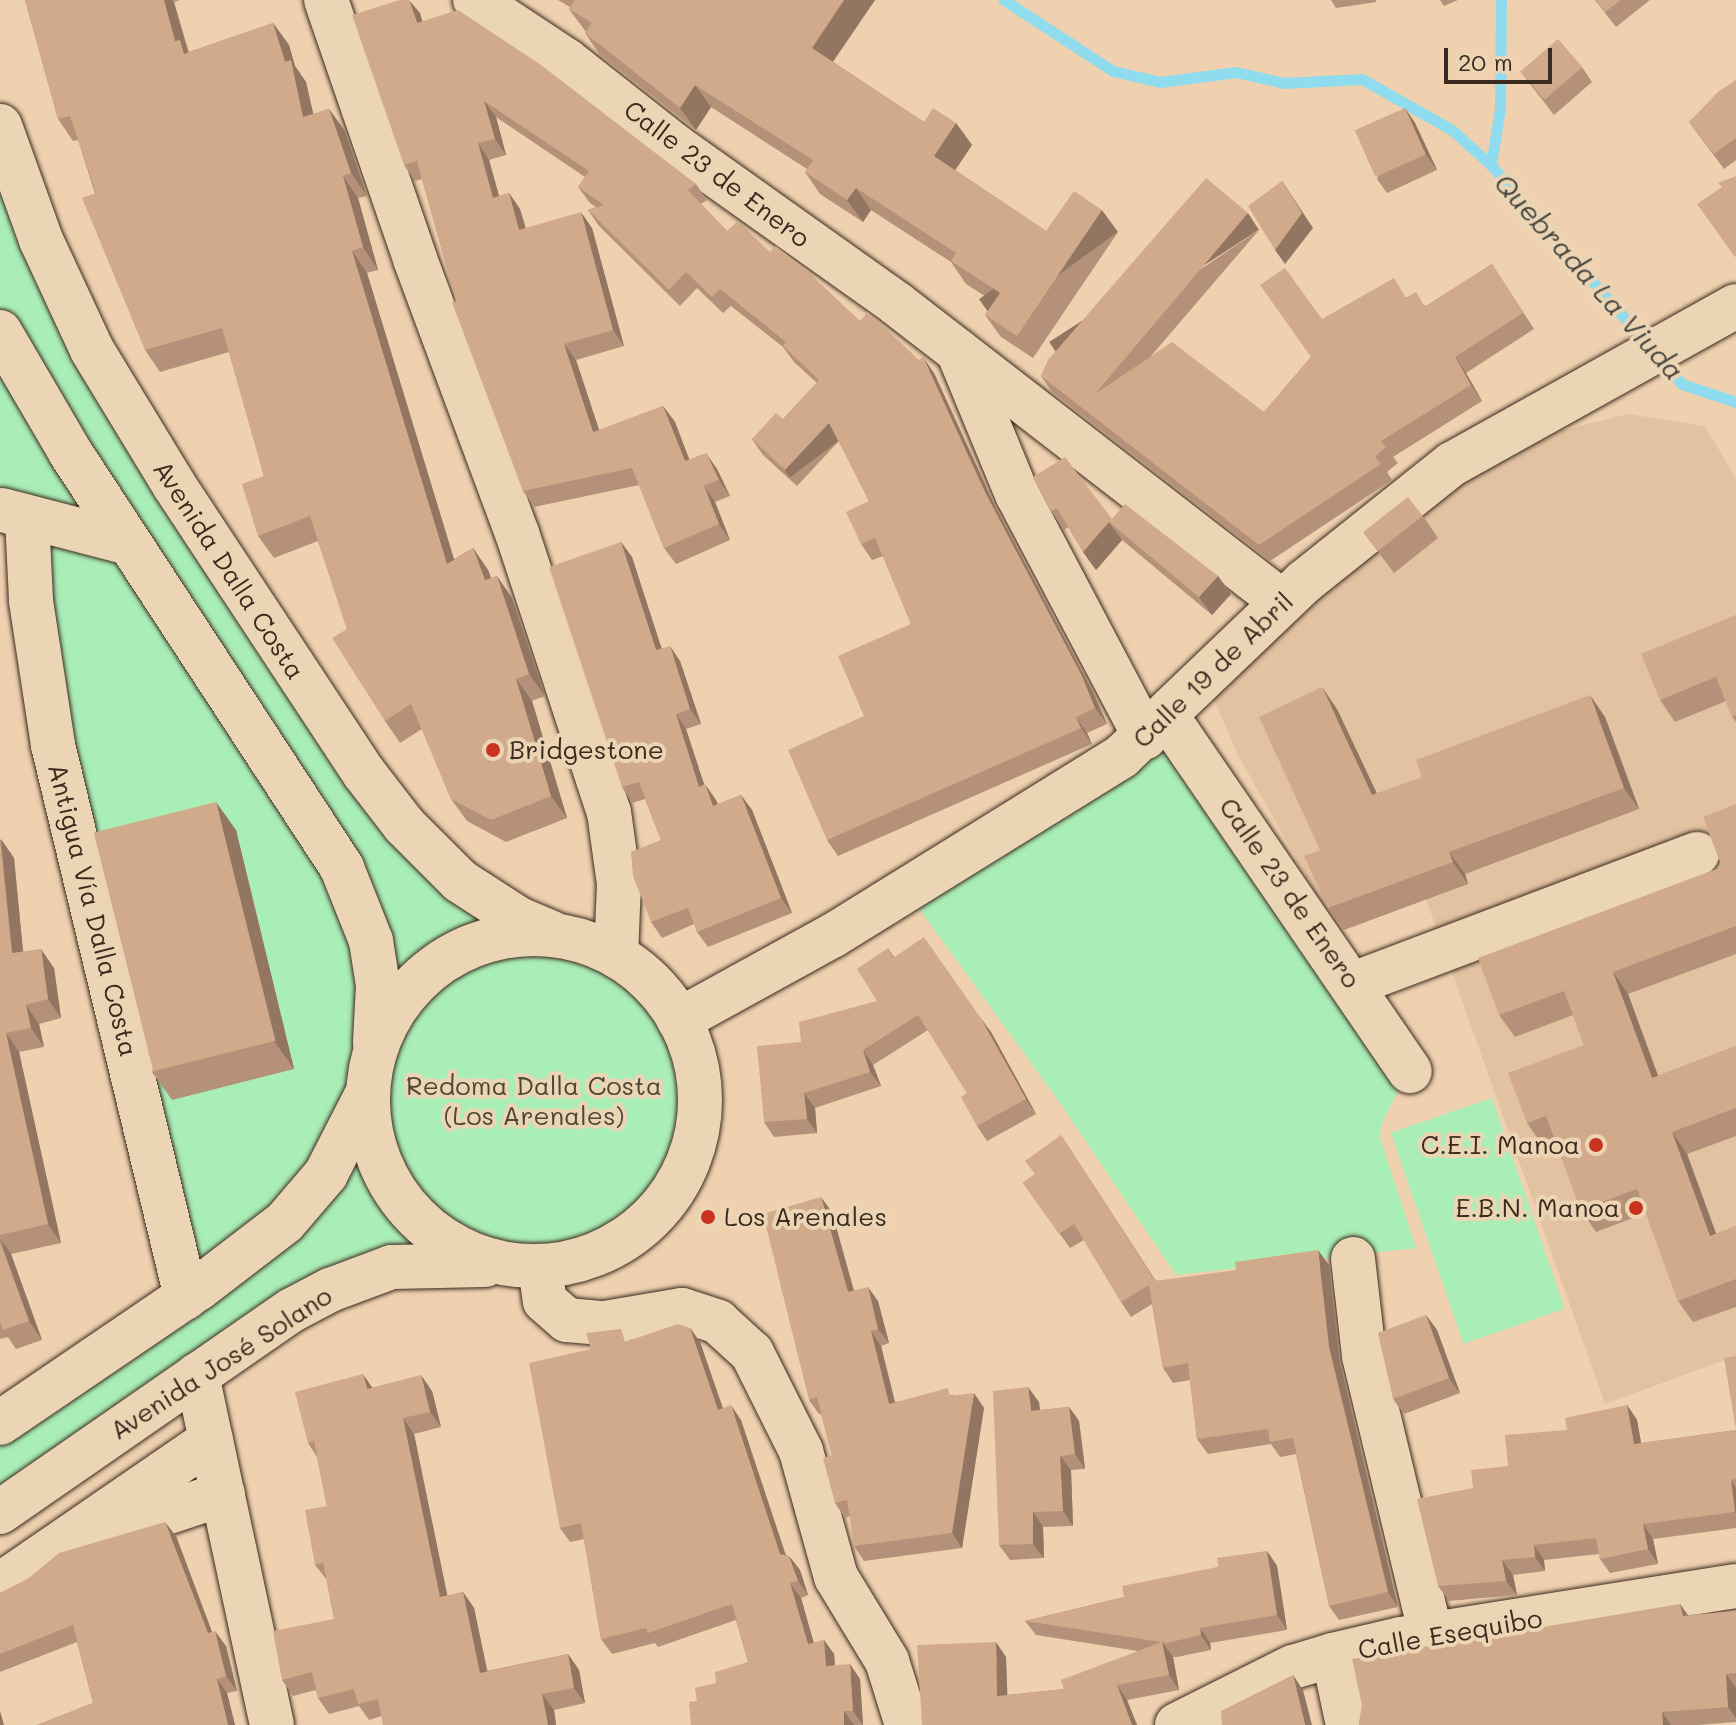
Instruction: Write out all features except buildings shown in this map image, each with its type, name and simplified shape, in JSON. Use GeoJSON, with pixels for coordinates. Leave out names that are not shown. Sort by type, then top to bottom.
{"type":"FeatureCollection","features":[{"type":"Feature","properties":{"kind":"street"},"geometry":{"type":"LineString","coordinates":[[0,1423],[253,1249],[304,1201],[342,1146],[398,1006],[441,963],[497,938],[558,936],[616,955],[619,884],[609,812],[517,533],[415,259],[326,0]]}},
{"type":"Feature","properties":{"kind":"street","name":"Calle 23 de Enero"},"geometry":{"type":"LineString","coordinates":[[475,0],[567,61],[675,146],[958,350],[1282,602]]}},
{"type":"Feature","properties":{"kind":"street","name":"Avenida Dalla Costa"},"geometry":{"type":"LineString","coordinates":[[0,126],[41,240],[92,350],[174,485],[364,773],[404,825],[460,881],[519,919],[558,936]]}},
{"type":"Feature","properties":{"kind":"street","name":"Calle 19 de Abril"},"geometry":{"type":"LineString","coordinates":[[679,1020],[832,936],[1157,727],[1282,602],[1452,464],[1673,337],[1736,306]]}},
{"type":"Feature","properties":{"kind":"street"},"geometry":{"type":"LineString","coordinates":[[0,332],[129,543],[342,868],[371,941],[378,985],[370,1077],[376,1153],[406,1206],[452,1245],[525,1266],[545,1301],[567,1320],[605,1323],[682,1310],[718,1322],[752,1353],[801,1451],[836,1577],[887,1661],[907,1725]]}},
{"type":"Feature","properties":{"kind":"street","name":"Calle 23 de Enero"},"geometry":{"type":"LineString","coordinates":[[958,350],[1017,494],[1157,727],[1353,984],[1410,1071]]}},
{"type":"Feature","properties":{"kind":"street"},"geometry":{"type":"LineString","coordinates":[[14,514],[129,543]]}},
{"type":"Feature","properties":{"kind":"street","name":"Antigua Vía Dalla Costa"},"geometry":{"type":"LineString","coordinates":[[14,514],[53,745],[186,1297]]}},
{"type":"Feature","properties":{"kind":"street"},"geometry":{"type":"LineString","coordinates":[[1353,984],[1697,854]]}},
{"type":"Feature","properties":{"kind":"street","name":"Avenida José Solano"},"geometry":{"type":"LineString","coordinates":[[0,1512],[292,1310],[362,1276],[416,1263],[525,1266],[599,1253],[626,1238],[650,1218],[685,1168],[697,1124],[698,1078],[679,1020],[662,994],[616,955]]}},
{"type":"Feature","properties":{"kind":"street"},"geometry":{"type":"LineString","coordinates":[[1353,1259],[1364,1356],[1431,1635]]}},
{"type":"Feature","properties":{"kind":"street"},"geometry":{"type":"LineString","coordinates":[[197,1375],[272,1725]]}},
{"type":"Feature","properties":{"kind":"street"},"geometry":{"type":"LineString","coordinates":[[0,1585],[211,1440]]}},
{"type":"Feature","properties":{"kind":"street"},"geometry":{"type":"LineString","coordinates":[[47,1553],[223,1494]]}},
{"type":"Feature","properties":{"kind":"street","name":"Calle Esequibo"},"geometry":{"type":"LineString","coordinates":[[1177,1725],[1293,1667],[1333,1655],[1431,1635],[1736,1586]]}},
{"type":"Feature","properties":{"kind":"street"},"geometry":{"type":"LineString","coordinates":[[1333,1655],[1348,1725]]}},
{"type":"Feature","properties":{"kind":"shaded area"},"geometry":{"type":"Polygon","coordinates":[[[1628,414],[1705,426],[1736,478],[1736,1356],[1605,1404],[1426,899],[1338,932],[1238,755],[1207,683],[1310,593],[1521,441],[1628,414]]]}},
{"type":"Feature","properties":{"kind":"green space","name":"Redoma Dalla Costa (Los Arenales)"},"geometry":{"type":"Polygon","coordinates":[[[0,126],[19,182],[364,773],[558,936],[588,943],[641,973],[662,994],[692,1048],[699,1109],[685,1168],[650,1218],[626,1238],[599,1253],[540,1267],[392,1267],[0,1512],[0,1423],[186,1296],[0,509],[0,126]]]}},
{"type":"Feature","properties":{"kind":"green space"},"geometry":{"type":"Polygon","coordinates":[[[1168,719],[1408,1071],[1381,1125],[1380,1138],[1416,1248],[1176,1275],[1058,1100],[907,892],[1168,719]]]}},
{"type":"Feature","properties":{"kind":"green space"},"geometry":{"type":"Polygon","coordinates":[[[1492,1098],[1565,1309],[1463,1344],[1391,1133],[1492,1098]]]}},
{"type":"Feature","properties":{"kind":"waterway","name":"Quebrada La Viuda"},"geometry":{"type":"LineString","coordinates":[[1004,0],[1113,71],[1160,82],[1236,72],[1284,83],[1362,79],[1452,130],[1491,165],[1647,344]]}},
{"type":"Feature","properties":{"kind":"waterway","name":"Quebrada La Viuda"},"geometry":{"type":"LineString","coordinates":[[1491,165],[1500,108],[1501,0]]}},
{"type":"Feature","properties":{"kind":"waterway","name":"Quebrada La Viuda"},"geometry":{"type":"LineString","coordinates":[[1661,360],[1682,384],[1736,402]]}},
{"type":"Feature","properties":{"kind":"place","name":"Bridgestone"},"geometry":{"type":"Point","coordinates":[493,750]}},
{"type":"Feature","properties":{"kind":"place","name":"C.E.I. Manoa"},"geometry":{"type":"Point","coordinates":[1596,1145]}},
{"type":"Feature","properties":{"kind":"place","name":"E.B.N. Manoa"},"geometry":{"type":"Point","coordinates":[1636,1208]}},
{"type":"Feature","properties":{"kind":"place","name":"Los Arenales"},"geometry":{"type":"Point","coordinates":[708,1217]}}]}
